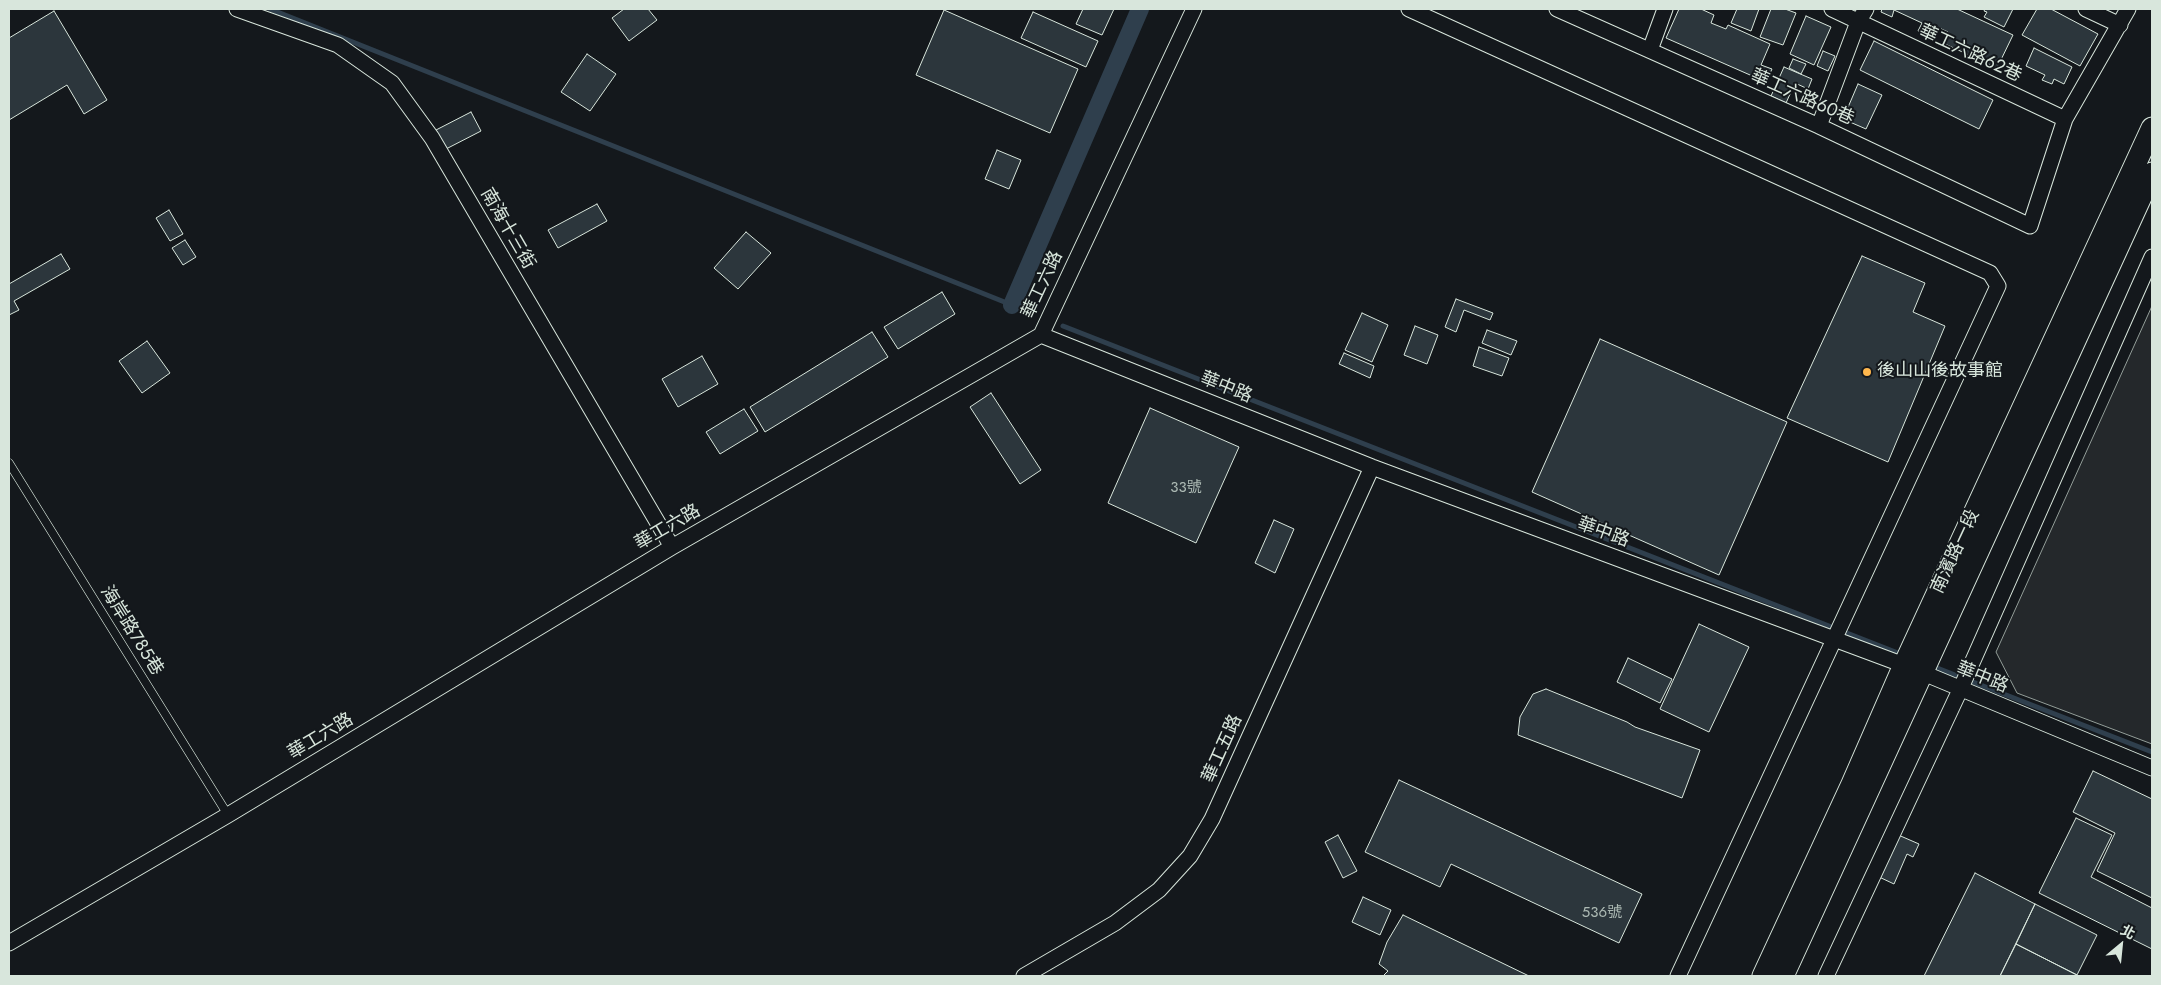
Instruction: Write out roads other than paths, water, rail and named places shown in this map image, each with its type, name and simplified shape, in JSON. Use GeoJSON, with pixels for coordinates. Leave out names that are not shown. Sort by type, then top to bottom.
{"type":"FeatureCollection","features":[{"type":"Feature","properties":{"kind":"main road","name":"南濱路一段"},"geometry":{"type":"LineString","coordinates":[[1783,976],[1913,669],[2152,128]]}},
{"type":"Feature","properties":{"kind":"main road","name":"南濱路一段"},"geometry":{"type":"LineString","coordinates":[[1763,976],[1852,784],[1913,669],[2152,173]]}},
{"type":"Feature","properties":{"kind":"street","name":"南海十三街"},"geometry":{"type":"LineString","coordinates":[[237,9],[338,45],[392,83],[432,138],[672,547]]}},
{"type":"Feature","properties":{"kind":"street","name":"華工六路"},"geometry":{"type":"LineString","coordinates":[[9,943],[228,814],[672,547],[1041,334],[1194,9]]}},
{"type":"Feature","properties":{"kind":"street"},"geometry":{"type":"LineString","coordinates":[[1409,9],[1990,273],[1998,286],[1678,976]]}},
{"type":"Feature","properties":{"kind":"street","name":"華工六路60巷"},"geometry":{"type":"LineString","coordinates":[[1557,9],[1819,126],[2030,226],[2065,120]]}},
{"type":"Feature","properties":{"kind":"street"},"geometry":{"type":"LineString","coordinates":[[1650,50],[1665,9]]}},
{"type":"Feature","properties":{"kind":"street","name":"華工六路62巷"},"geometry":{"type":"LineString","coordinates":[[1832,9],[1862,15],[2065,120]]}},
{"type":"Feature","properties":{"kind":"street"},"geometry":{"type":"LineString","coordinates":[[2086,9],[2120,25]]}},
{"type":"Feature","properties":{"kind":"street"},"geometry":{"type":"LineString","coordinates":[[2065,120],[2128,9]]}},
{"type":"Feature","properties":{"kind":"street"},"geometry":{"type":"LineString","coordinates":[[1819,126],[1862,15]]}},
{"type":"Feature","properties":{"kind":"street"},"geometry":{"type":"LineString","coordinates":[[1826,976],[1960,690],[2152,257]]}},
{"type":"Feature","properties":{"kind":"street","name":"華中路"},"geometry":{"type":"LineString","coordinates":[[1041,334],[1372,467],[1913,669],[2152,768]]}},
{"type":"Feature","properties":{"kind":"street","name":"華工五路"},"geometry":{"type":"LineString","coordinates":[[1024,976],[1115,923],[1159,890],[1190,856],[1212,819],[1372,467]]}},
{"type":"Feature","properties":{"kind":"lane","name":"海岸路785巷"},"geometry":{"type":"LineString","coordinates":[[9,463],[228,814]]}},
{"type":"Feature","properties":{"kind":"waterway"},"geometry":{"type":"LineString","coordinates":[[270,9],[1012,305]]}},
{"type":"Feature","properties":{"kind":"waterway"},"geometry":{"type":"LineString","coordinates":[[1012,305],[1140,9]]}},
{"type":"Feature","properties":{"kind":"waterway"},"geometry":{"type":"LineString","coordinates":[[1063,326],[1903,655]]}},
{"type":"Feature","properties":{"kind":"waterway"},"geometry":{"type":"LineString","coordinates":[[1932,666],[2152,752]]}},
{"type":"Feature","properties":{"kind":"place","name":"後山山後故事館"},"geometry":{"type":"Point","coordinates":[1867,372]}}]}
